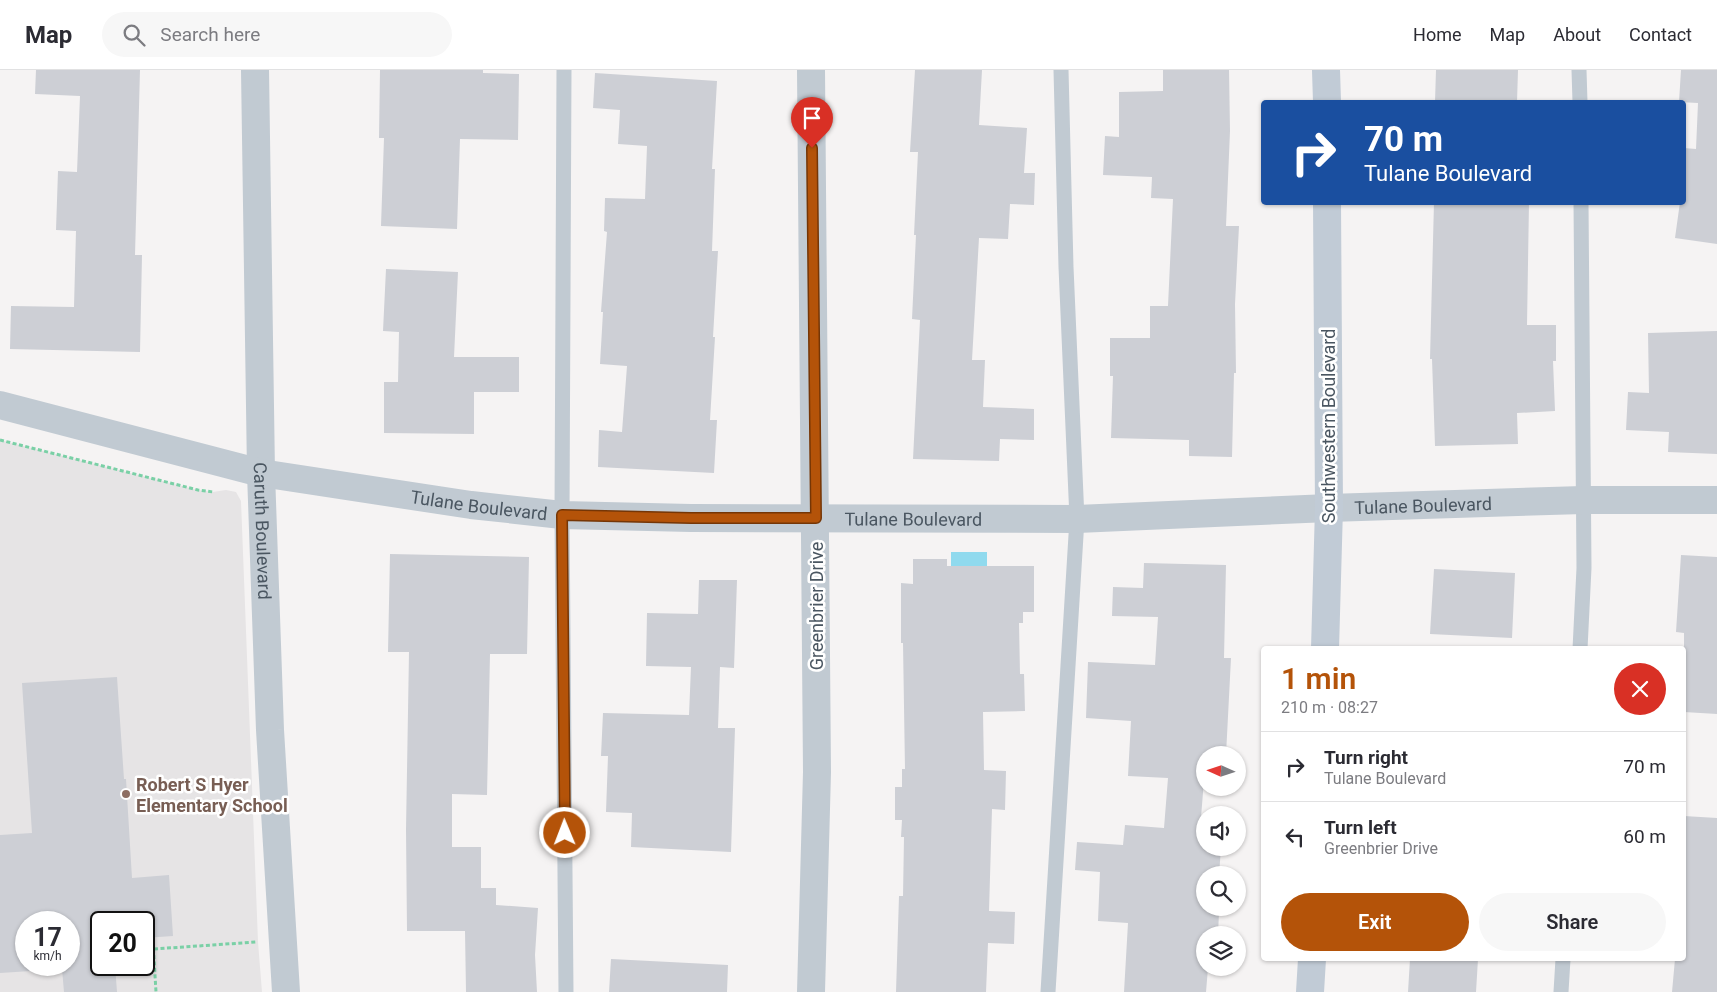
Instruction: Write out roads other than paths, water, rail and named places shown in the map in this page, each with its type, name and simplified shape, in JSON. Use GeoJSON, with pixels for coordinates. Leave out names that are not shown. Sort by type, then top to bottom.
{"type":"FeatureCollection","features":[{"type":"Feature","properties":{"kind":"street","name":"Caruth Boulevard"},"geometry":{"type":"LineString","coordinates":[[255,70],[261,473],[270,730],[286,992]]}},
{"type":"Feature","properties":{"kind":"street","name":"Greenbrier Drive"},"geometry":{"type":"LineString","coordinates":[[811,70],[817,772],[811,992]]}},
{"type":"Feature","properties":{"kind":"street"},"geometry":{"type":"LineString","coordinates":[[1326,70],[1327,100]]}},
{"type":"Feature","properties":{"kind":"street","name":"Southwestern Boulevard"},"geometry":{"type":"LineString","coordinates":[[1325,646],[1329,508],[1327,205]]}},
{"type":"Feature","properties":{"kind":"street","name":"Tulane Boulevard"},"geometry":{"type":"LineString","coordinates":[[0,406],[261,473],[471,504],[562,515],[691,518],[1077,519],[1329,508],[1583,500],[1717,500]]}},
{"type":"Feature","properties":{"kind":"street"},"geometry":{"type":"LineString","coordinates":[[1310,992],[1312,961]]}},
{"type":"Feature","properties":{"kind":"lane"},"geometry":{"type":"LineString","coordinates":[[564,70],[562,515],[566,992]]}},
{"type":"Feature","properties":{"kind":"lane"},"geometry":{"type":"LineString","coordinates":[[1048,992],[1077,519],[1066,267],[1061,70]]}},
{"type":"Feature","properties":{"kind":"lane"},"geometry":{"type":"LineString","coordinates":[[1579,70],[1580,100]]}},
{"type":"Feature","properties":{"kind":"lane"},"geometry":{"type":"LineString","coordinates":[[1580,646],[1584,568],[1581,205]]}},
{"type":"Feature","properties":{"kind":"lane"},"geometry":{"type":"LineString","coordinates":[[1561,992],[1563,961]]}},
{"type":"Feature","properties":{"kind":"water"},"geometry":{"type":"Polygon","coordinates":[[[951,552],[987,552],[987,581],[951,581],[951,552]]]}},
{"type":"Feature","properties":{"kind":"place","name":"Robert S Hyer Elementary School"},"geometry":{"type":"Point","coordinates":[126,794]}}]}
